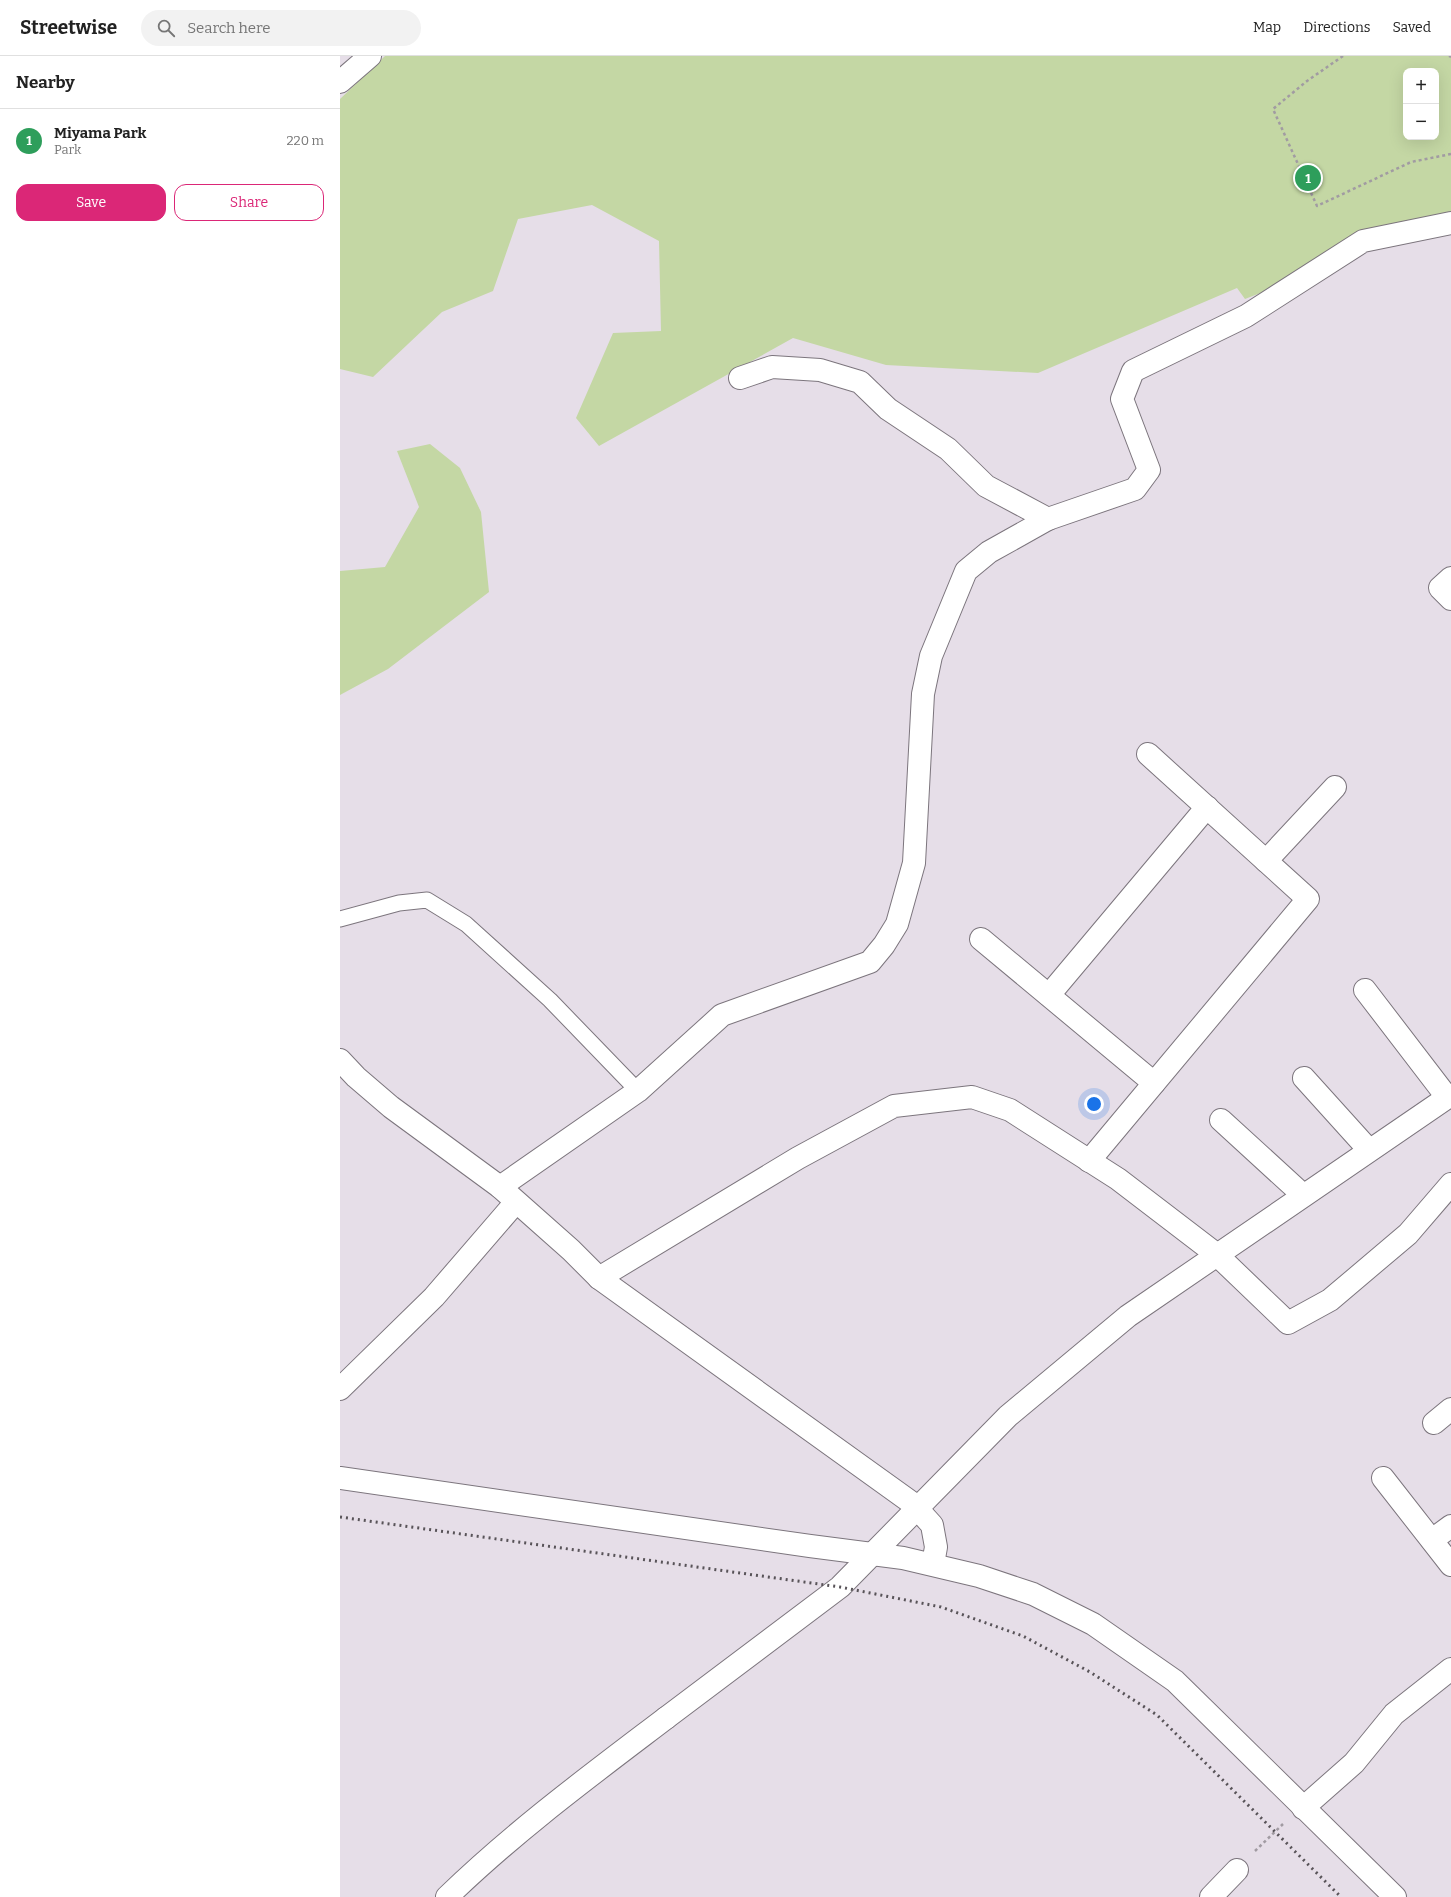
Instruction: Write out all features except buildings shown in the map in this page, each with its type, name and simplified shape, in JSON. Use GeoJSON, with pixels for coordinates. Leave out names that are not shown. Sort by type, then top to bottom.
{"type":"FeatureCollection","features":[{"type":"Feature","properties":{"kind":"street"},"geometry":{"type":"LineString","coordinates":[[340,82],[370,56]]}},
{"type":"Feature","properties":{"kind":"street"},"geometry":{"type":"LineString","coordinates":[[500,1187],[638,1091],[722,1015],[870,962],[884,945],[897,924],[914,863],[923,694],[931,656],[966,570],[989,552],[1048,519],[1135,489],[1149,470],[1122,399],[1133,371],[1246,316],[1363,242],[1451,223]]}},
{"type":"Feature","properties":{"kind":"street"},"geometry":{"type":"LineString","coordinates":[[740,378],[772,367],[820,370],[860,382],[888,409],[948,449],[986,486],[1048,519]]}},
{"type":"Feature","properties":{"kind":"street"},"geometry":{"type":"LineString","coordinates":[[1451,578],[1440,588],[1451,600]]}},
{"type":"Feature","properties":{"kind":"street"},"geometry":{"type":"LineString","coordinates":[[1089,1160],[1308,899],[1148,754]]}},
{"type":"Feature","properties":{"kind":"street"},"geometry":{"type":"LineString","coordinates":[[1266,861],[1335,787]]}},
{"type":"Feature","properties":{"kind":"street"},"geometry":{"type":"LineString","coordinates":[[1049,995],[1207,807]]}},
{"type":"Feature","properties":{"kind":"street"},"geometry":{"type":"LineString","coordinates":[[981,939],[1154,1083]]}},
{"type":"Feature","properties":{"kind":"street"},"geometry":{"type":"LineString","coordinates":[[447,1897],[481,1864],[571,1790],[840,1587],[1008,1416],[1128,1316],[1216,1254],[1449,1096],[1365,990]]}},
{"type":"Feature","properties":{"kind":"street"},"geometry":{"type":"LineString","coordinates":[[340,1060],[356,1077],[391,1107],[500,1187],[571,1250],[599,1278],[912,1503],[932,1525],[936,1547],[932,1564]]}},
{"type":"Feature","properties":{"kind":"street"},"geometry":{"type":"LineString","coordinates":[[1304,1078],[1369,1150]]}},
{"type":"Feature","properties":{"kind":"street"},"geometry":{"type":"LineString","coordinates":[[599,1278],[798,1158],[894,1106],[972,1097],[1010,1110],[1118,1179],[1216,1254],[1288,1323],[1330,1300],[1408,1234],[1451,1184]]}},
{"type":"Feature","properties":{"kind":"street"},"geometry":{"type":"LineString","coordinates":[[1221,1120],[1303,1195]]}},
{"type":"Feature","properties":{"kind":"street"},"geometry":{"type":"LineString","coordinates":[[340,1389],[434,1297],[516,1202]]}},
{"type":"Feature","properties":{"kind":"street"},"geometry":{"type":"LineString","coordinates":[[1434,1423],[1451,1409]]}},
{"type":"Feature","properties":{"kind":"street"},"geometry":{"type":"LineString","coordinates":[[340,1478],[873,1554],[932,1564],[979,1576],[1033,1594],[1093,1624],[1175,1681],[1395,1897]]}},
{"type":"Feature","properties":{"kind":"street"},"geometry":{"type":"LineString","coordinates":[[1383,1478],[1451,1565]]}},
{"type":"Feature","properties":{"kind":"street"},"geometry":{"type":"LineString","coordinates":[[1432,1540],[1451,1526]]}},
{"type":"Feature","properties":{"kind":"street"},"geometry":{"type":"LineString","coordinates":[[1303,1808],[1354,1763],[1394,1714],[1451,1669]]}},
{"type":"Feature","properties":{"kind":"street"},"geometry":{"type":"LineString","coordinates":[[1211,1897],[1237,1870]]}},
{"type":"Feature","properties":{"kind":"lane"},"geometry":{"type":"LineString","coordinates":[[340,919],[399,902],[427,900],[466,924],[544,995],[638,1091]]}},
{"type":"Feature","properties":{"kind":"path"},"geometry":{"type":"LineString","coordinates":[[1343,56],[1307,81],[1273,109],[1317,206],[1411,162],[1451,154]]}},
{"type":"Feature","properties":{"kind":"path"},"geometry":{"type":"LineString","coordinates":[[1237,1870],[1275,1831],[1303,1808]]}},
{"type":"Feature","properties":{"kind":"green space"},"geometry":{"type":"Polygon","coordinates":[[[385,56],[1451,56],[1451,219],[1245,299],[1237,288],[1038,373],[886,365],[793,338],[599,446],[576,418],[613,333],[661,331],[659,241],[592,205],[518,219],[493,291],[442,312],[373,377],[340,369],[340,99],[385,56]]]}},
{"type":"Feature","properties":{"kind":"green space"},"geometry":{"type":"Polygon","coordinates":[[[430,444],[460,468],[481,512],[489,592],[388,669],[340,695],[340,571],[385,567],[419,507],[397,451],[430,444]]]}},
{"type":"Feature","properties":{"kind":"railway"},"geometry":{"type":"LineString","coordinates":[[340,1517],[840,1587],[941,1607],[1023,1636],[1090,1672],[1157,1715],[1341,1897]]}},
{"type":"Feature","properties":{"kind":"place","name":"Miyama Park"},"geometry":{"type":"Point","coordinates":[1308,178]}}]}
